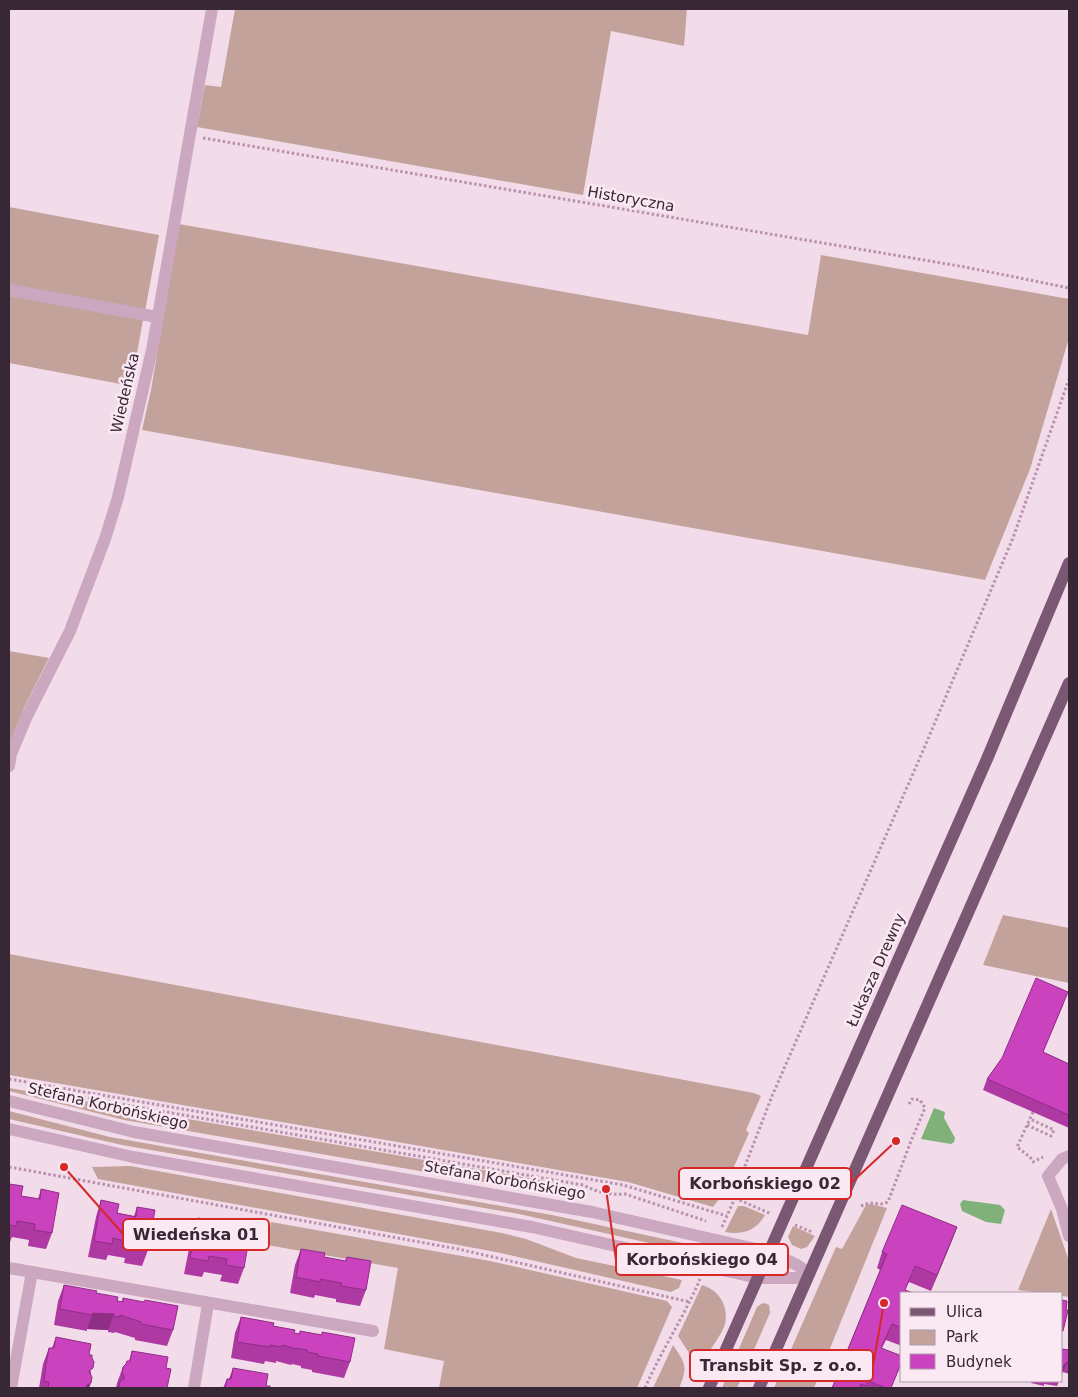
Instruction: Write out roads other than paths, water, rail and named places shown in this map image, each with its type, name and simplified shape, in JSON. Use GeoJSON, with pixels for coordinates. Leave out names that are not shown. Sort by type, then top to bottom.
{"type":"FeatureCollection","features":[{"type":"Feature","properties":{"kind":"main road","name":"Łukasza Drewny"},"geometry":{"type":"LineString","coordinates":[[709,1388],[987,760],[1069,563]]}},
{"type":"Feature","properties":{"kind":"main road"},"geometry":{"type":"LineString","coordinates":[[759,1388],[1069,683]]}},
{"type":"Feature","properties":{"kind":"street","name":"Wiedeńska"},"geometry":{"type":"LineString","coordinates":[[9,766],[11,754],[27,716],[70,631],[105,539],[118,497],[152,350],[212,9]]}},
{"type":"Feature","properties":{"kind":"street"},"geometry":{"type":"LineString","coordinates":[[9,290],[158,317]]}},
{"type":"Feature","properties":{"kind":"street","name":"Stefana Korbońskiego"},"geometry":{"type":"LineString","coordinates":[[9,1101],[134,1132],[558,1205],[769,1252],[809,1273]]}},
{"type":"Feature","properties":{"kind":"street"},"geometry":{"type":"LineString","coordinates":[[9,1129],[133,1157],[532,1227],[758,1278],[796,1278],[809,1273]]}},
{"type":"Feature","properties":{"kind":"street"},"geometry":{"type":"LineString","coordinates":[[1069,1156],[1062,1159],[1048,1176],[1062,1209],[1069,1236]]}},
{"type":"Feature","properties":{"kind":"street"},"geometry":{"type":"LineString","coordinates":[[9,1268],[372,1331]]}},
{"type":"Feature","properties":{"kind":"street"},"geometry":{"type":"LineString","coordinates":[[11,1388],[32,1272]]}},
{"type":"Feature","properties":{"kind":"street"},"geometry":{"type":"LineString","coordinates":[[194,1388],[208,1304]]}},
{"type":"Feature","properties":{"kind":"place","name":"Korbońskiego 02"},"geometry":{"type":"Point","coordinates":[896,1141]}},
{"type":"Feature","properties":{"kind":"place","name":"Wiedeńska 01"},"geometry":{"type":"Point","coordinates":[64,1167]}},
{"type":"Feature","properties":{"kind":"place","name":"Korbońskiego 04"},"geometry":{"type":"Point","coordinates":[606,1189]}},
{"type":"Feature","properties":{"kind":"place","name":"Transbit Sp. z o.o."},"geometry":{"type":"Point","coordinates":[884,1303]}}]}
